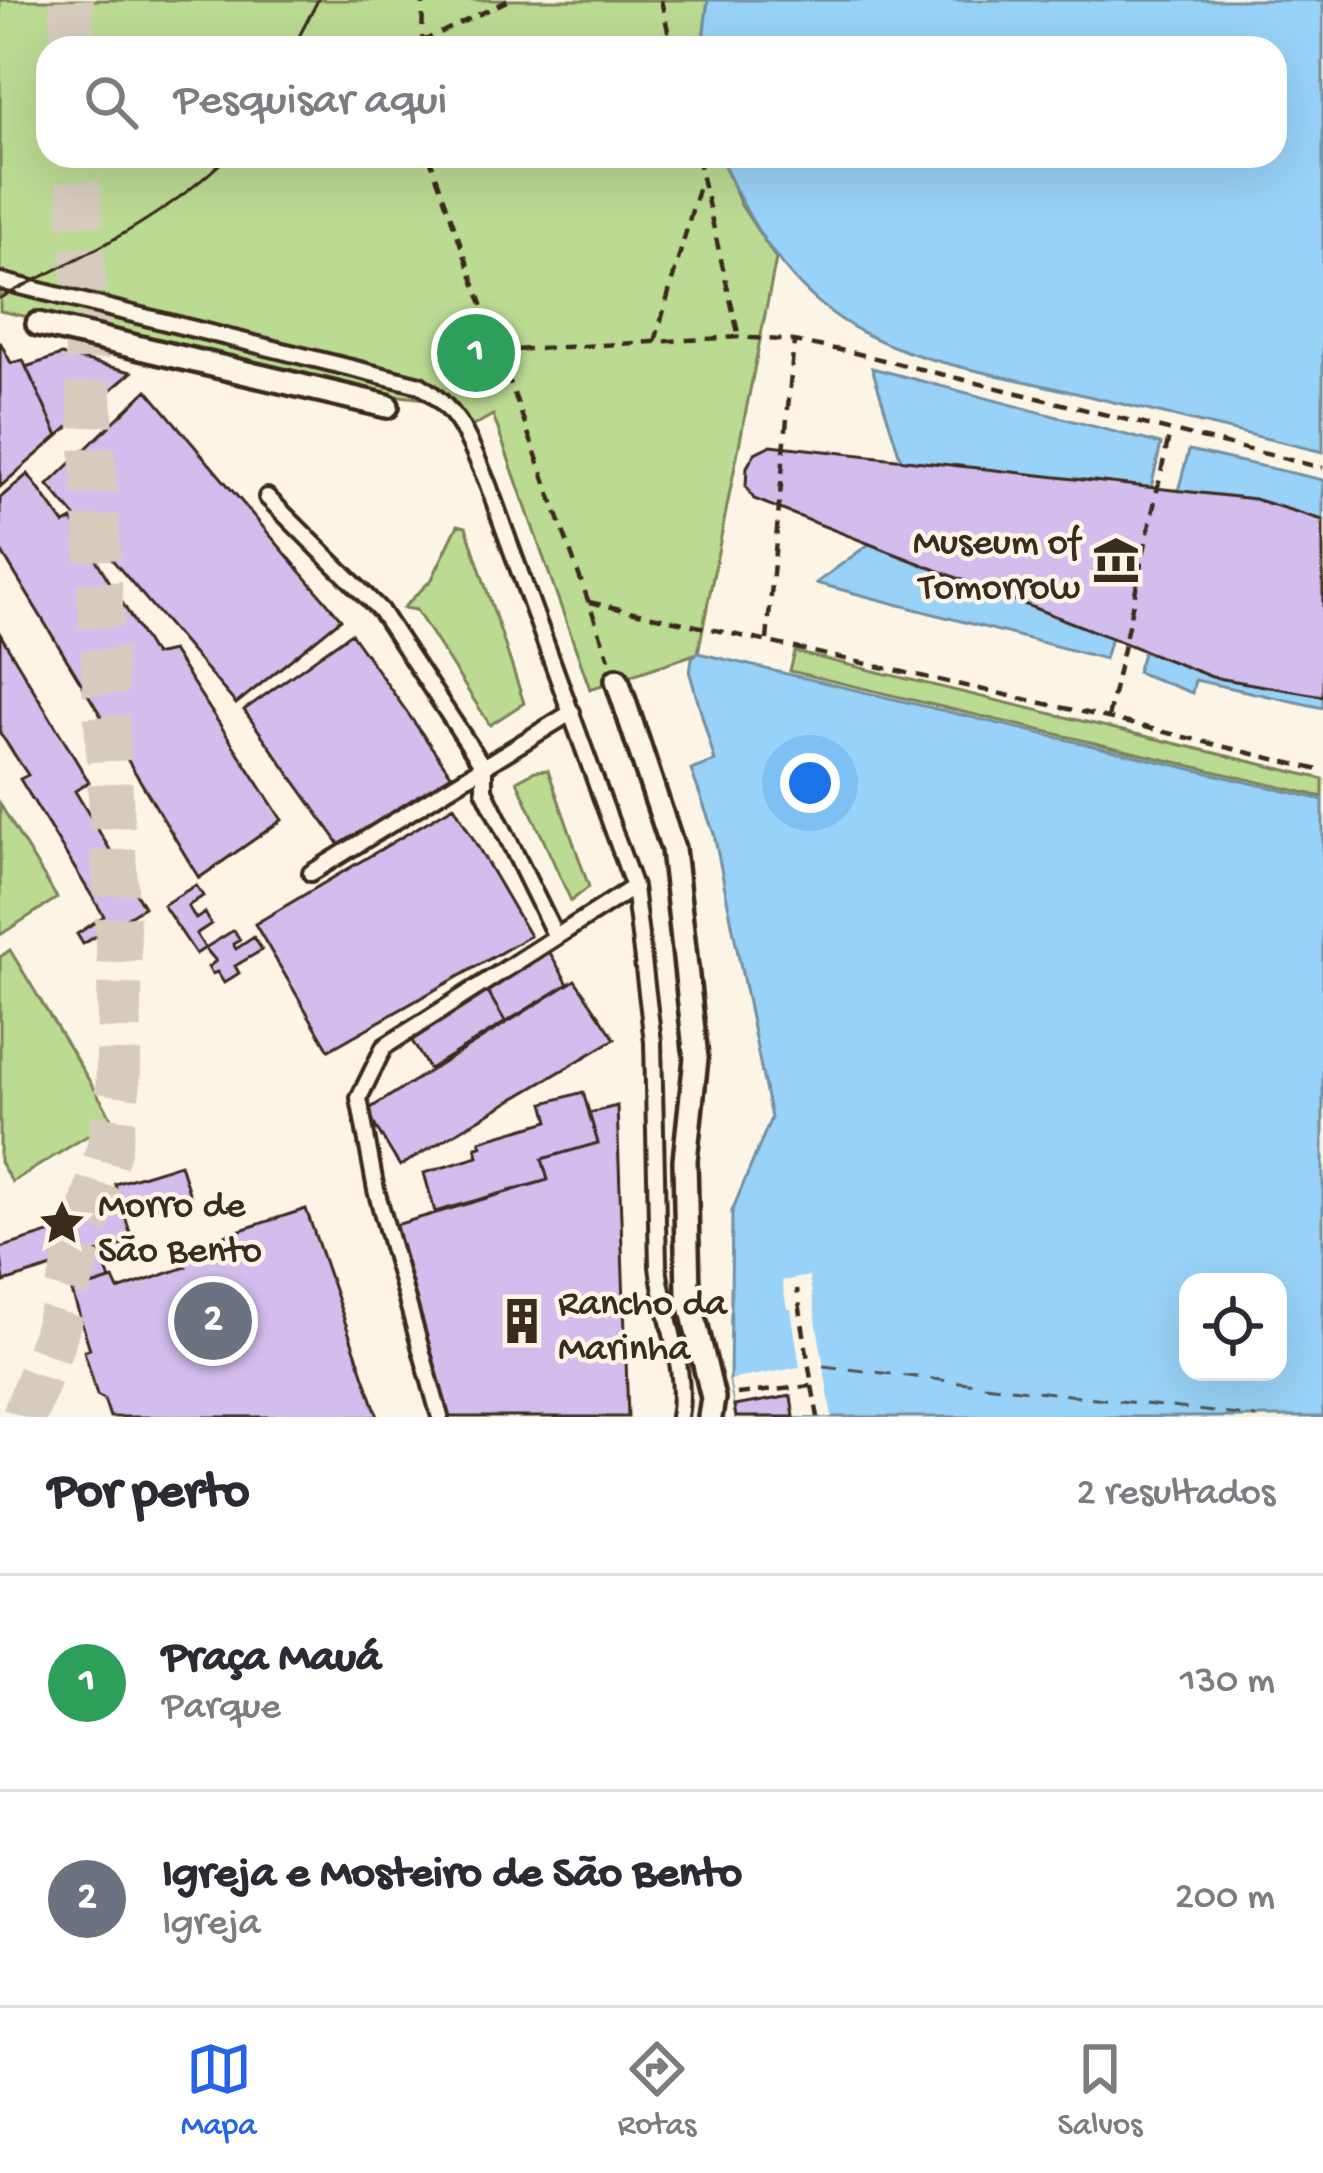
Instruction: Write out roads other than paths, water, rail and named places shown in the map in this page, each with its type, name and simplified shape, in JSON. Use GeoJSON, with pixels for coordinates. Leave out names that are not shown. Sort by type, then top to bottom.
{"type":"FeatureCollection","features":[{"type":"Feature","properties":{"kind":"street"},"geometry":{"type":"LineString","coordinates":[[38,324],[387,406]]}},
{"type":"Feature","properties":{"kind":"street"},"geometry":{"type":"LineString","coordinates":[[616,680],[673,849],[696,1058],[685,1160],[688,1293],[712,1408]]}},
{"type":"Feature","properties":{"kind":"lane"},"geometry":{"type":"LineString","coordinates":[[0,281],[420,385],[446,402],[464,430],[634,887],[653,1042],[658,1266],[683,1394],[679,1417]]}},
{"type":"Feature","properties":{"kind":"lane"},"geometry":{"type":"LineString","coordinates":[[267,497],[380,610],[484,768],[484,790],[555,935]]}},
{"type":"Feature","properties":{"kind":"lane"},"geometry":{"type":"LineString","coordinates":[[311,873],[572,712]]}},
{"type":"Feature","properties":{"kind":"lane"},"geometry":{"type":"LineString","coordinates":[[440,1417],[376,1190],[359,1098],[384,1047],[634,887]]}},
{"type":"Feature","properties":{"kind":"water"},"geometry":{"type":"Polygon","coordinates":[[[708,0],[1323,0],[1323,452],[947,364],[875,339],[830,311],[790,274],[758,230],[726,168],[1287,168],[1287,36],[704,36],[708,0]]]}},
{"type":"Feature","properties":{"kind":"water"},"geometry":{"type":"Polygon","coordinates":[[[872,368],[1161,444],[1151,488],[901,460],[872,368]]]}},
{"type":"Feature","properties":{"kind":"water"},"geometry":{"type":"Polygon","coordinates":[[[1189,450],[1323,480],[1323,520],[1254,499],[1178,491],[1189,450]]]}},
{"type":"Feature","properties":{"kind":"water"},"geometry":{"type":"Polygon","coordinates":[[[869,544],[1111,638],[1105,659],[816,583],[869,544]]]}},
{"type":"Feature","properties":{"kind":"water"},"geometry":{"type":"Polygon","coordinates":[[[1144,650],[1212,677],[1323,696],[1323,708],[1195,680],[1192,693],[1137,672],[1144,650]]]}},
{"type":"Feature","properties":{"kind":"water"},"geometry":{"type":"Polygon","coordinates":[[[698,653],[1323,800],[1323,1417],[736,1417],[730,1380],[732,1211],[771,1118],[714,834],[691,770],[715,761],[690,674],[692,658],[698,653]]]}},
{"type":"Feature","properties":{"kind":"tunnel"},"geometry":{"type":"LineString","coordinates":[[71,0],[72,36]]}},
{"type":"Feature","properties":{"kind":"tunnel"},"geometry":{"type":"LineString","coordinates":[[24,1417],[54,1338],[109,1148],[118,1086],[120,975],[78,168]]}},
{"type":"Feature","properties":{"kind":"tram line"},"geometry":{"type":"LineString","coordinates":[[299,36],[318,0]]}},
{"type":"Feature","properties":{"kind":"tram line"},"geometry":{"type":"LineString","coordinates":[[0,298],[148,218],[215,168]]}},
{"type":"Feature","properties":{"kind":"place","name":"Praça Mauá"},"geometry":{"type":"Point","coordinates":[476,353]}},
{"type":"Feature","properties":{"kind":"place","name":"Museum of Tomorrow"},"geometry":{"type":"Point","coordinates":[1116,560]}},
{"type":"Feature","properties":{"kind":"place","name":"Morro de São Bento"},"geometry":{"type":"Point","coordinates":[62,1223]}},
{"type":"Feature","properties":{"kind":"place","name":"Igreja e Mosteiro de São Bento"},"geometry":{"type":"Point","coordinates":[213,1321]}},
{"type":"Feature","properties":{"kind":"place","name":"Rancho da Marinha"},"geometry":{"type":"Point","coordinates":[522,1321]}}]}
